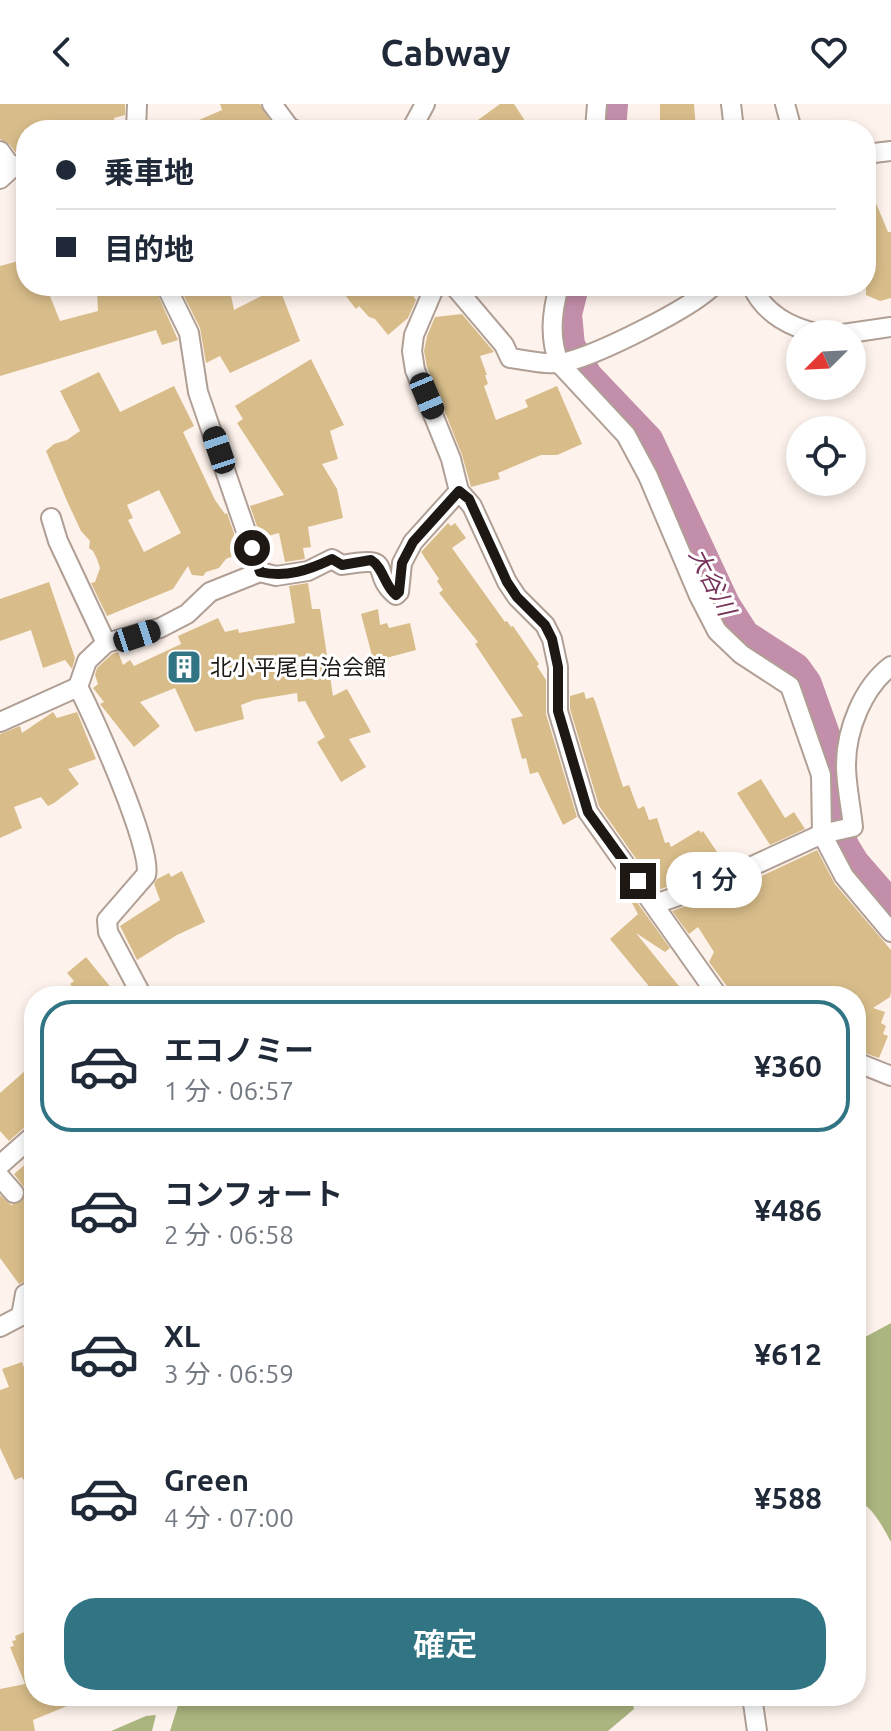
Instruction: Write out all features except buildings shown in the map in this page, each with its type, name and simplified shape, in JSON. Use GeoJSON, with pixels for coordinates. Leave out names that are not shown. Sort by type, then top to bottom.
{"type":"FeatureCollection","features":[{"type":"Feature","properties":{"kind":"street"},"geometry":{"type":"LineString","coordinates":[[272,104],[284,120]]}},
{"type":"Feature","properties":{"kind":"street"},"geometry":{"type":"LineString","coordinates":[[0,151],[13,169]]}},
{"type":"Feature","properties":{"kind":"street"},"geometry":{"type":"LineString","coordinates":[[171,296],[189,333],[198,392],[260,572]]}},
{"type":"Feature","properties":{"kind":"street"},"geometry":{"type":"LineString","coordinates":[[431,296],[418,324],[412,351],[415,370],[451,459],[459,491],[472,506],[507,582],[517,597],[545,625],[552,639],[558,667],[558,711],[588,812],[711,986]]}},
{"type":"Feature","properties":{"kind":"street"},"geometry":{"type":"LineString","coordinates":[[462,296],[504,345],[510,358],[568,361],[614,344],[697,296]]}},
{"type":"Feature","properties":{"kind":"street"},"geometry":{"type":"LineString","coordinates":[[556,296],[552,311],[554,351],[568,361],[626,435],[648,476],[717,631],[741,654],[790,686],[821,775],[844,876],[891,932]]}},
{"type":"Feature","properties":{"kind":"street"},"geometry":{"type":"LineString","coordinates":[[757,296],[777,318],[786,321]]}},
{"type":"Feature","properties":{"kind":"street"},"geometry":{"type":"LineString","coordinates":[[866,331],[891,327]]}},
{"type":"Feature","properties":{"kind":"street"},"geometry":{"type":"LineString","coordinates":[[137,986],[108,932],[107,920],[148,869],[141,838],[78,687],[87,661],[106,643],[160,628],[187,614],[210,592],[260,572],[276,576],[308,571],[332,559],[342,565],[371,560],[378,564],[387,585],[396,595],[402,563],[413,542],[459,491]]}},
{"type":"Feature","properties":{"kind":"street"},"geometry":{"type":"LineString","coordinates":[[51,518],[58,541],[106,643]]}},
{"type":"Feature","properties":{"kind":"street"},"geometry":{"type":"LineString","coordinates":[[655,904],[713,884],[832,831],[853,827],[846,764],[851,736],[859,710],[874,683],[891,666]]}},
{"type":"Feature","properties":{"kind":"street"},"geometry":{"type":"LineString","coordinates":[[0,722],[78,687]]}},
{"type":"Feature","properties":{"kind":"street"},"geometry":{"type":"LineString","coordinates":[[866,1066],[891,1076]]}},
{"type":"Feature","properties":{"kind":"street"},"geometry":{"type":"LineString","coordinates":[[0,1165],[24,1144]]}},
{"type":"Feature","properties":{"kind":"street"},"geometry":{"type":"LineString","coordinates":[[0,1177],[14,1193]]}},
{"type":"Feature","properties":{"kind":"street"},"geometry":{"type":"LineString","coordinates":[[0,1327],[21,1316],[24,1300]]}},
{"type":"Feature","properties":{"kind":"street"},"geometry":{"type":"LineString","coordinates":[[753,1706],[757,1731]]}},
{"type":"Feature","properties":{"kind":"green space"},"geometry":{"type":"Polygon","coordinates":[[[891,1323],[891,1542],[866,1506],[866,1337],[891,1323]]]}},
{"type":"Feature","properties":{"kind":"green space"},"geometry":{"type":"Polygon","coordinates":[[[178,1706],[633,1706],[634,1709],[608,1731],[170,1731],[178,1706]]]}},
{"type":"Feature","properties":{"kind":"green space"},"geometry":{"type":"Polygon","coordinates":[[[156,1715],[152,1731],[111,1731],[146,1716],[156,1715]]]}},
{"type":"Feature","properties":{"kind":"waterway","name":"大谷川"},"geometry":{"type":"LineString","coordinates":[[608,120],[609,104]]}},
{"type":"Feature","properties":{"kind":"waterway","name":"大谷川"},"geometry":{"type":"LineString","coordinates":[[568,296],[563,314],[566,346],[584,378],[645,442],[722,607],[742,638],[793,671],[803,685],[826,749],[833,817],[840,847],[851,865],[891,911]]}},
{"type":"Feature","properties":{"kind":"place","name":"北小平尾自治会館"},"geometry":{"type":"Point","coordinates":[184,667]}},
{"type":"Feature","properties":{"kind":"route"},"geometry":{"type":"LineString","coordinates":[[252,548],[260,572],[276,576],[308,571],[332,559],[342,565],[371,560],[378,564],[387,585],[396,595],[402,563],[413,542],[459,491],[469,499],[507,582],[517,597],[545,625],[552,639],[558,667],[558,711],[588,812],[638,881]]}}]}
